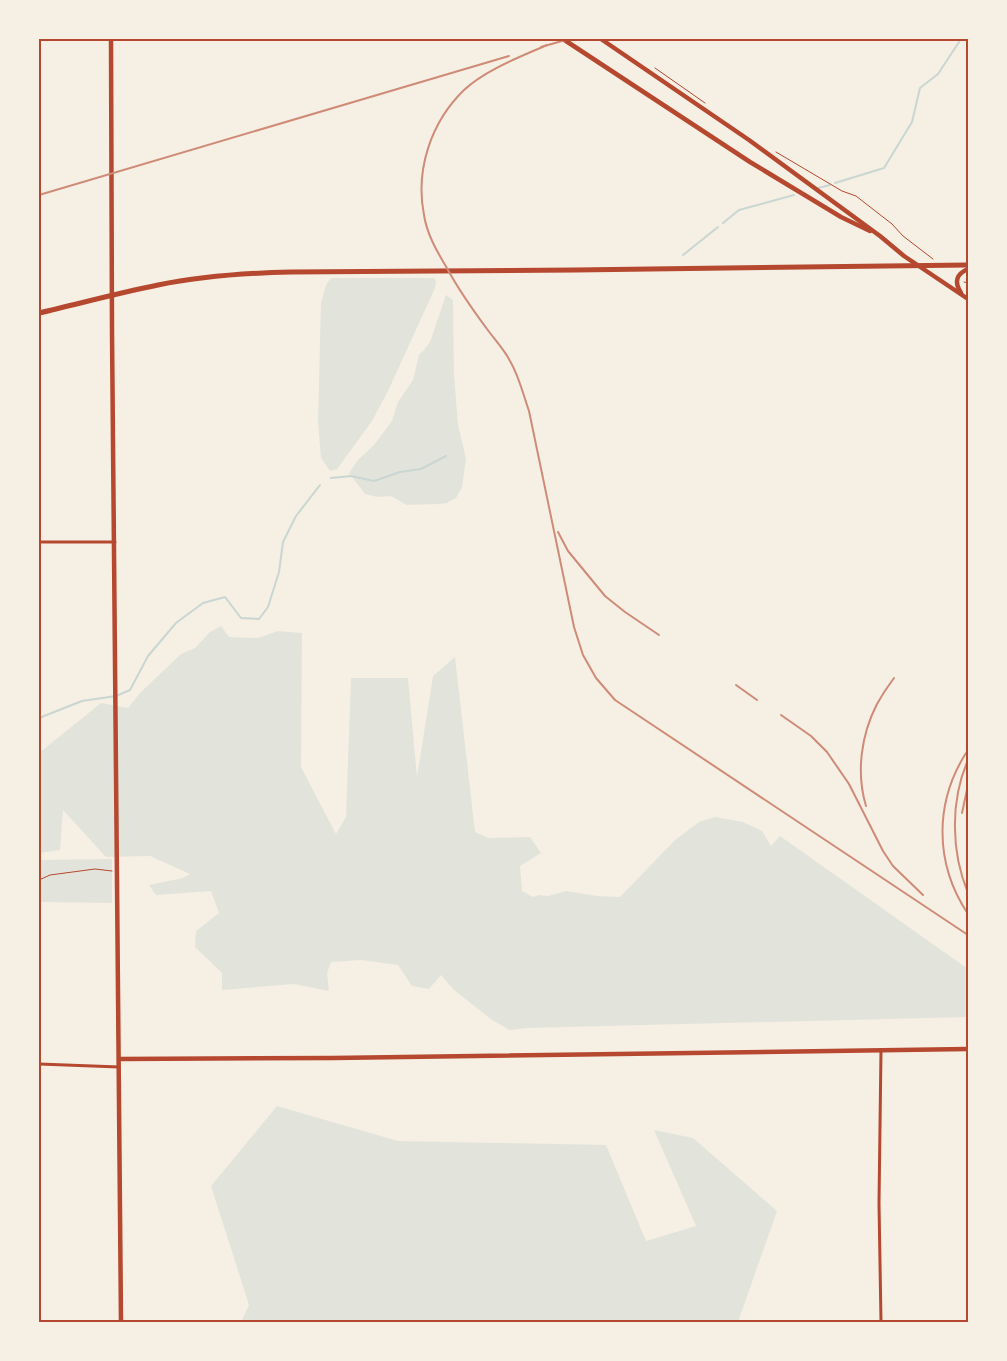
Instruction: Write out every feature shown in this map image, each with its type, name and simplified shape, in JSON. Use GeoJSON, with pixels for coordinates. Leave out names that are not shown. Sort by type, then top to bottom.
{"type":"FeatureCollection","features":[{"type":"Feature","properties":{"kind":"main road"},"geometry":{"type":"LineString","coordinates":[[39,313],[158,285],[258,273],[968,267]]}},
{"type":"Feature","properties":{"kind":"street"},"geometry":{"type":"LineString","coordinates":[[111,39],[121,1322]]}},
{"type":"Feature","properties":{"kind":"street"},"geometry":{"type":"LineString","coordinates":[[563,39],[750,162],[841,218],[880,236]]}},
{"type":"Feature","properties":{"kind":"street"},"geometry":{"type":"LineString","coordinates":[[601,39],[749,140],[880,236],[904,256],[968,299]]}},
{"type":"Feature","properties":{"kind":"street"},"geometry":{"type":"LineString","coordinates":[[962,294],[957,286],[957,278],[968,267]]}},
{"type":"Feature","properties":{"kind":"street"},"geometry":{"type":"LineString","coordinates":[[39,542],[114,542]]}},
{"type":"Feature","properties":{"kind":"street"},"geometry":{"type":"LineString","coordinates":[[120,1059],[333,1058],[968,1048]]}},
{"type":"Feature","properties":{"kind":"street"},"geometry":{"type":"LineString","coordinates":[[880,1050],[879,1202],[881,1322]]}},
{"type":"Feature","properties":{"kind":"street"},"geometry":{"type":"LineString","coordinates":[[39,1064],[120,1067]]}},
{"type":"Feature","properties":{"kind":"path"},"geometry":{"type":"LineString","coordinates":[[650,66],[709,106]]}},
{"type":"Feature","properties":{"kind":"path"},"geometry":{"type":"LineString","coordinates":[[771,150],[842,191],[856,196],[931,258]]}},
{"type":"Feature","properties":{"kind":"path"},"geometry":{"type":"LineString","coordinates":[[963,282],[968,284]]}},
{"type":"Feature","properties":{"kind":"path"},"geometry":{"type":"LineString","coordinates":[[39,880],[50,875],[96,869],[118,871]]}},
{"type":"Feature","properties":{"kind":"shaded area"},"geometry":{"type":"Polygon","coordinates":[[[331,278],[435,278],[436,283],[388,391],[372,421],[337,469],[330,471],[321,458],[318,422],[321,303],[326,285],[331,278]]]}},
{"type":"Feature","properties":{"kind":"shaded area"},"geometry":{"type":"Polygon","coordinates":[[[446,295],[453,300],[454,375],[458,425],[466,459],[462,487],[456,498],[447,503],[440,504],[407,505],[391,496],[377,497],[365,494],[349,473],[392,421],[398,402],[413,380],[419,355],[430,342],[446,295]]]}},
{"type":"Feature","properties":{"kind":"shaded area"},"geometry":{"type":"Polygon","coordinates":[[[221,626],[229,637],[258,638],[278,631],[302,633],[301,767],[336,834],[346,817],[351,678],[408,678],[417,777],[433,676],[455,657],[475,832],[488,838],[530,837],[541,853],[520,866],[522,891],[533,897],[539,895],[548,896],[566,891],[597,896],[620,897],[675,840],[699,822],[715,817],[743,822],[762,831],[771,846],[780,836],[968,969],[968,1017],[527,1028],[510,1030],[492,1020],[453,989],[441,975],[429,989],[412,986],[398,965],[361,960],[331,962],[327,973],[329,991],[294,984],[222,990],[222,973],[195,947],[196,931],[219,913],[211,891],[156,895],[149,885],[183,878],[190,874],[150,856],[106,857],[63,810],[60,850],[39,853],[39,753],[101,703],[128,708],[140,693],[181,654],[195,648],[210,632],[221,626]]]}},
{"type":"Feature","properties":{"kind":"shaded area"},"geometry":{"type":"Polygon","coordinates":[[[112,859],[112,903],[39,902],[39,860],[112,859]]]}},
{"type":"Feature","properties":{"kind":"shaded area"},"geometry":{"type":"Polygon","coordinates":[[[277,1106],[398,1141],[606,1145],[646,1241],[696,1226],[654,1130],[693,1138],[777,1211],[738,1322],[241,1322],[249,1305],[211,1186],[277,1106]]]}},
{"type":"Feature","properties":{"kind":"waterway"},"geometry":{"type":"LineString","coordinates":[[835,183],[884,168],[912,122],[920,88],[938,74],[961,39]]}},
{"type":"Feature","properties":{"kind":"waterway"},"geometry":{"type":"LineString","coordinates":[[818,188],[830,185]]}},
{"type":"Feature","properties":{"kind":"waterway"},"geometry":{"type":"LineString","coordinates":[[723,223],[739,210],[794,195]]}},
{"type":"Feature","properties":{"kind":"waterway"},"geometry":{"type":"LineString","coordinates":[[683,255],[718,227]]}},
{"type":"Feature","properties":{"kind":"waterway"},"geometry":{"type":"LineString","coordinates":[[331,478],[351,476],[374,481],[400,472],[421,469],[446,456]]}},
{"type":"Feature","properties":{"kind":"waterway"},"geometry":{"type":"LineString","coordinates":[[39,718],[82,701],[116,696],[130,690],[148,656],[176,623],[203,603],[225,597],[241,618],[259,619],[268,607],[279,572],[283,542],[296,516],[320,485]]}},
{"type":"Feature","properties":{"kind":"railway"},"geometry":{"type":"LineString","coordinates":[[541,47],[569,39]]}},
{"type":"Feature","properties":{"kind":"railway"},"geometry":{"type":"LineString","coordinates":[[547,45],[503,64],[482,76],[464,90],[452,103],[434,132],[428,148],[424,164],[422,198],[425,222],[430,237],[468,302],[506,354],[521,385],[529,411],[574,627],[583,655],[596,678],[615,700],[968,935]]}},
{"type":"Feature","properties":{"kind":"railway"},"geometry":{"type":"LineString","coordinates":[[39,195],[509,56]]}},
{"type":"Feature","properties":{"kind":"railway"},"geometry":{"type":"LineString","coordinates":[[558,532],[568,551],[605,596],[659,635]]}},
{"type":"Feature","properties":{"kind":"railway"},"geometry":{"type":"LineString","coordinates":[[866,806],[861,780],[864,741],[877,704],[894,678]]}},
{"type":"Feature","properties":{"kind":"railway"},"geometry":{"type":"LineString","coordinates":[[736,685],[757,700]]}},
{"type":"Feature","properties":{"kind":"railway"},"geometry":{"type":"LineString","coordinates":[[781,715],[811,736],[827,752],[849,784],[883,851],[893,866],[923,895]]}},
{"type":"Feature","properties":{"kind":"railway"},"geometry":{"type":"LineString","coordinates":[[968,750],[949,790],[942,832],[949,874],[968,914]]}},
{"type":"Feature","properties":{"kind":"railway"},"geometry":{"type":"LineString","coordinates":[[968,760],[958,792],[955,826],[958,861],[968,893]]}},
{"type":"Feature","properties":{"kind":"railway"},"geometry":{"type":"LineString","coordinates":[[962,813],[968,785]]}}]}
